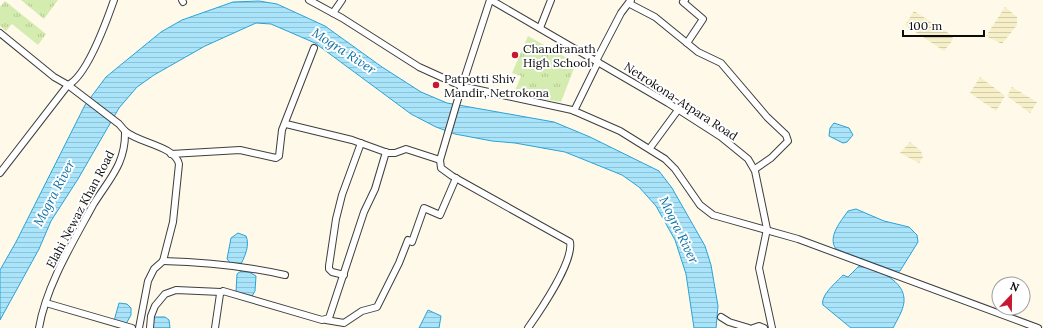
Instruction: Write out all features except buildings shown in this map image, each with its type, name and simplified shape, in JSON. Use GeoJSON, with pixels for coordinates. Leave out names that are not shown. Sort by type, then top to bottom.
{"type":"FeatureCollection","features":[{"type":"Feature","properties":{"kind":"street"},"geometry":{"type":"LineString","coordinates":[[0,173],[68,85],[74,81],[91,55],[114,0]]}},
{"type":"Feature","properties":{"kind":"street"},"geometry":{"type":"LineString","coordinates":[[309,0],[333,12],[419,67],[460,89],[574,111],[620,131],[650,148],[675,169],[700,205],[713,215],[798,238],[1038,328]]}},
{"type":"Feature","properties":{"kind":"street"},"geometry":{"type":"LineString","coordinates":[[333,12],[342,0]]}},
{"type":"Feature","properties":{"kind":"street"},"geometry":{"type":"LineString","coordinates":[[490,0],[460,89],[440,160],[441,168],[456,178],[570,242],[572,248],[565,266],[528,328]]}},
{"type":"Feature","properties":{"kind":"street","name":"Netrokona-Atpara Road"},"geometry":{"type":"LineString","coordinates":[[490,0],[678,110],[721,137],[748,159],[755,169],[767,229],[759,268],[772,328]]}},
{"type":"Feature","properties":{"kind":"street"},"geometry":{"type":"LineString","coordinates":[[540,28],[551,0]]}},
{"type":"Feature","properties":{"kind":"street"},"geometry":{"type":"LineString","coordinates":[[684,0],[683,2],[703,19],[687,44]]}},
{"type":"Feature","properties":{"kind":"street"},"geometry":{"type":"LineString","coordinates":[[574,111],[621,13],[630,1],[630,4],[655,17],[687,44],[707,57],[721,63],[767,117],[786,135],[788,141],[770,158],[755,169]]}},
{"type":"Feature","properties":{"kind":"street"},"geometry":{"type":"LineString","coordinates":[[0,33],[54,77],[75,90],[119,124],[134,138],[161,148],[176,158],[179,164],[174,222],[163,261],[154,270],[148,281],[139,328]]}},
{"type":"Feature","properties":{"kind":"street"},"geometry":{"type":"LineString","coordinates":[[171,154],[240,150],[276,158],[279,156],[282,130],[286,124],[314,48]]}},
{"type":"Feature","properties":{"kind":"street"},"geometry":{"type":"LineString","coordinates":[[650,148],[678,110]]}},
{"type":"Feature","properties":{"kind":"street"},"geometry":{"type":"LineString","coordinates":[[286,124],[361,143],[386,152],[395,153],[406,149],[440,160]]}},
{"type":"Feature","properties":{"kind":"street","name":"Elahi Newaz Khan Road"},"geometry":{"type":"LineString","coordinates":[[40,328],[46,303],[67,253],[122,159],[125,131]]}},
{"type":"Feature","properties":{"kind":"street"},"geometry":{"type":"LineString","coordinates":[[344,275],[332,272],[329,269],[329,266],[336,219],[342,195],[361,143]]}},
{"type":"Feature","properties":{"kind":"street"},"geometry":{"type":"LineString","coordinates":[[326,320],[330,316],[364,212],[375,189],[386,152]]}},
{"type":"Feature","properties":{"kind":"street"},"geometry":{"type":"LineString","coordinates":[[150,328],[151,316],[155,306],[165,294],[176,290],[225,291],[266,305],[344,323],[362,311],[377,307],[400,263],[408,240],[412,242],[424,208],[440,215],[456,178]]}},
{"type":"Feature","properties":{"kind":"street"},"geometry":{"type":"LineString","coordinates":[[163,261],[222,264],[284,275]]}},
{"type":"Feature","properties":{"kind":"street"},"geometry":{"type":"LineString","coordinates":[[216,328],[221,292]]}},
{"type":"Feature","properties":{"kind":"street"},"geometry":{"type":"LineString","coordinates":[[46,303],[132,328]]}},
{"type":"Feature","properties":{"kind":"street"},"geometry":{"type":"LineString","coordinates":[[721,317],[729,322],[749,328]]}},
{"type":"Feature","properties":{"kind":"street"},"geometry":{"type":"LineString","coordinates":[[753,328],[759,326],[764,328]]}},
{"type":"Feature","properties":{"kind":"shaded area"},"geometry":{"type":"Polygon","coordinates":[[[1005,7],[1017,17],[1017,25],[1002,44],[986,36],[1005,7]]]}},
{"type":"Feature","properties":{"kind":"shaded area"},"geometry":{"type":"Polygon","coordinates":[[[914,11],[953,36],[952,41],[944,51],[905,25],[914,11]]]}},
{"type":"Feature","properties":{"kind":"shaded area"},"geometry":{"type":"Polygon","coordinates":[[[980,77],[1005,96],[996,111],[970,93],[980,77]]]}},
{"type":"Feature","properties":{"kind":"shaded area"},"geometry":{"type":"Polygon","coordinates":[[[1012,87],[1037,102],[1030,113],[1007,96],[1012,87]]]}},
{"type":"Feature","properties":{"kind":"shaded area"},"geometry":{"type":"Polygon","coordinates":[[[910,142],[921,151],[923,157],[919,163],[900,153],[910,142]]]}},
{"type":"Feature","properties":{"kind":"green space"},"geometry":{"type":"Polygon","coordinates":[[[21,0],[58,0],[44,19],[21,0]]]}},
{"type":"Feature","properties":{"kind":"green space"},"geometry":{"type":"Polygon","coordinates":[[[5,1],[46,34],[38,45],[12,24],[6,31],[0,26],[0,7],[5,1]]]}},
{"type":"Feature","properties":{"kind":"green space"},"geometry":{"type":"Polygon","coordinates":[[[528,36],[576,63],[561,102],[514,93],[521,76],[512,73],[528,36]]]}},
{"type":"Feature","properties":{"kind":"water","name":"Mogra River"},"geometry":{"type":"Polygon","coordinates":[[[259,1],[277,4],[325,26],[382,67],[421,92],[447,103],[554,122],[590,137],[659,171],[672,188],[705,246],[711,265],[718,306],[716,328],[694,328],[686,274],[675,240],[656,206],[639,187],[622,175],[565,152],[455,134],[436,127],[411,114],[315,43],[271,24],[256,23],[205,46],[154,75],[137,87],[119,108],[78,179],[51,221],[39,249],[0,320],[0,270],[16,242],[85,105],[106,77],[161,32],[182,20],[233,2],[259,1]]]}},
{"type":"Feature","properties":{"kind":"water"},"geometry":{"type":"Polygon","coordinates":[[[834,123],[849,128],[853,135],[847,142],[843,143],[829,136],[830,128],[834,123]]]}},
{"type":"Feature","properties":{"kind":"water"},"geometry":{"type":"Polygon","coordinates":[[[856,209],[884,221],[909,227],[917,235],[918,242],[900,271],[895,271],[836,249],[833,239],[836,229],[848,211],[856,209]]]}},
{"type":"Feature","properties":{"kind":"water"},"geometry":{"type":"Polygon","coordinates":[[[238,233],[246,236],[246,250],[241,264],[231,264],[227,259],[231,238],[238,233]]]}},
{"type":"Feature","properties":{"kind":"water"},"geometry":{"type":"Polygon","coordinates":[[[859,266],[889,277],[900,288],[903,294],[904,302],[900,315],[893,328],[851,328],[823,305],[826,293],[833,285],[843,275],[848,277],[859,266]]]}},
{"type":"Feature","properties":{"kind":"water"},"geometry":{"type":"Polygon","coordinates":[[[241,271],[249,272],[256,276],[255,291],[252,296],[236,292],[237,274],[241,271]]]}},
{"type":"Feature","properties":{"kind":"water"},"geometry":{"type":"Polygon","coordinates":[[[119,303],[127,304],[131,308],[131,315],[126,324],[114,321],[119,303]]]}},
{"type":"Feature","properties":{"kind":"water"},"geometry":{"type":"Polygon","coordinates":[[[428,310],[441,316],[439,328],[419,328],[428,310]]]}},
{"type":"Feature","properties":{"kind":"water"},"geometry":{"type":"Polygon","coordinates":[[[165,317],[169,320],[170,328],[152,328],[154,318],[165,317]]]}},
{"type":"Feature","properties":{"kind":"place","name":"Chandranath High School"},"geometry":{"type":"Point","coordinates":[515,55]}},
{"type":"Feature","properties":{"kind":"place","name":"Patpotti Shiv Mandir, Netrokona"},"geometry":{"type":"Point","coordinates":[436,85]}}]}
